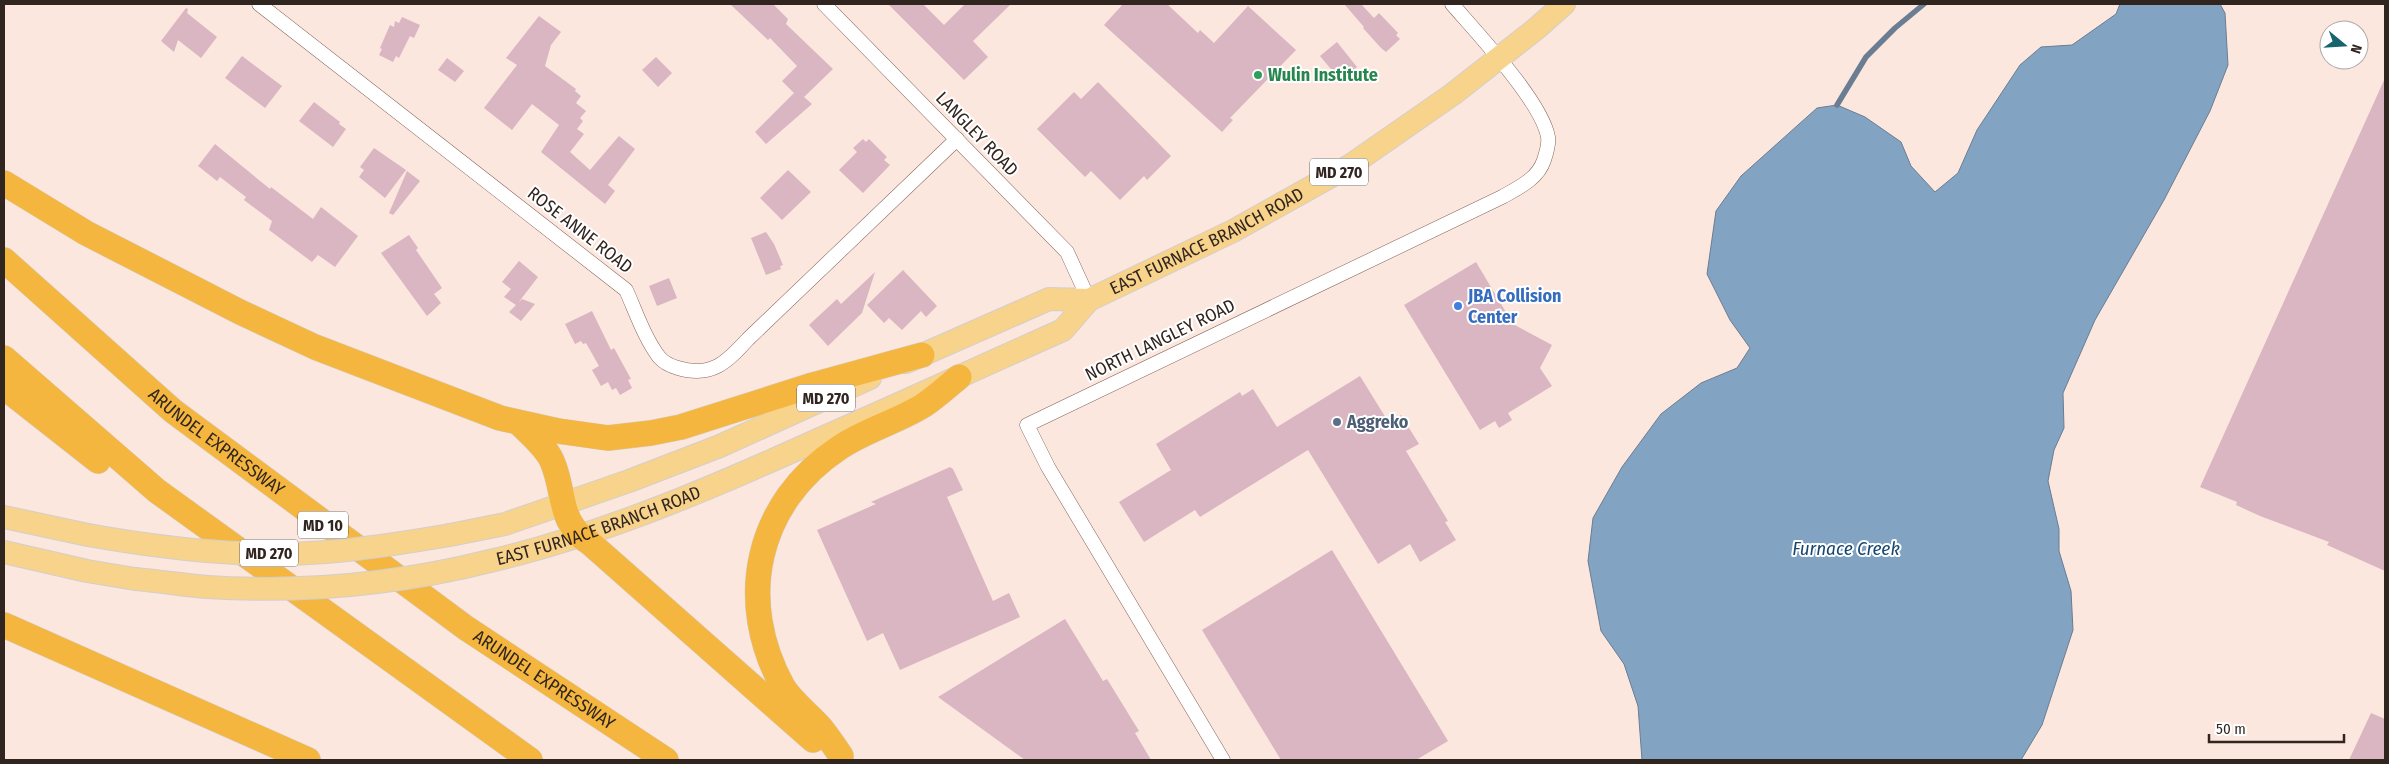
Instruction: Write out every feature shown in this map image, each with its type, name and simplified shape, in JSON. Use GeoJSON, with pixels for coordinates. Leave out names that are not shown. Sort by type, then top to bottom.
{"type":"FeatureCollection","features":[{"type":"Feature","properties":{"kind":"highway"},"geometry":{"type":"LineString","coordinates":[[4,183],[86,233],[315,348],[500,418],[519,423],[608,438],[651,433],[681,427],[813,385],[922,356]]}},
{"type":"Feature","properties":{"kind":"highway","name":"ARUNDEL EXPRESSWAY"},"geometry":{"type":"LineString","coordinates":[[4,260],[188,422],[466,628],[666,760]]}},
{"type":"Feature","properties":{"kind":"highway"},"geometry":{"type":"LineString","coordinates":[[4,358],[157,491],[530,760]]}},
{"type":"Feature","properties":{"kind":"highway"},"geometry":{"type":"LineString","coordinates":[[844,758],[784,688],[767,652],[760,630],[758,604],[759,564],[767,533],[787,497],[812,469],[839,448],[923,406],[959,377]]}},
{"type":"Feature","properties":{"kind":"highway"},"geometry":{"type":"LineString","coordinates":[[4,387],[99,462],[157,491]]}},
{"type":"Feature","properties":{"kind":"highway"},"geometry":{"type":"LineString","coordinates":[[519,423],[551,459],[561,485],[562,504],[567,520],[579,536],[590,543],[812,740],[844,758]]}},
{"type":"Feature","properties":{"kind":"highway"},"geometry":{"type":"LineString","coordinates":[[4,625],[308,760]]}},
{"type":"Feature","properties":{"kind":"main road","name":"EAST FURNACE BRANCH ROAD"},"geometry":{"type":"LineString","coordinates":[[4,552],[87,571],[135,579],[206,587],[265,589],[368,583],[531,552],[579,536],[746,473],[1063,330],[1089,300],[1233,232],[1312,189],[1412,123],[1499,58],[1564,4]]}},
{"type":"Feature","properties":{"kind":"main road","name":"EAST FURNACE BRANCH ROAD"},"geometry":{"type":"LineString","coordinates":[[4,517],[160,548],[258,554],[326,552],[390,545],[505,524],[629,481],[720,446],[1049,299],[1089,300]]}},
{"type":"Feature","properties":{"kind":"street","name":"ROSE ANNE ROAD"},"geometry":{"type":"LineString","coordinates":[[259,4],[626,290],[642,327],[659,358],[670,366],[690,372],[713,369],[730,359],[748,339],[957,139]]}},
{"type":"Feature","properties":{"kind":"street","name":"LANGLEY ROAD"},"geometry":{"type":"LineString","coordinates":[[824,4],[1067,252],[1089,300]]}},
{"type":"Feature","properties":{"kind":"street"},"geometry":{"type":"LineString","coordinates":[[1452,4],[1499,58]]}},
{"type":"Feature","properties":{"kind":"street","name":"NORTH LANGLEY ROAD"},"geometry":{"type":"LineString","coordinates":[[1223,760],[1048,467],[1027,425],[1502,197],[1529,182],[1544,161],[1548,138],[1541,116],[1499,58]]}},
{"type":"Feature","properties":{"kind":"water","name":"Furnace Creek"},"geometry":{"type":"Polygon","coordinates":[[[2120,4],[2220,4],[2225,13],[2228,65],[2210,111],[2164,200],[2095,320],[2063,393],[2064,428],[2054,450],[2048,481],[2059,529],[2059,551],[2071,591],[2073,630],[2042,725],[2021,760],[1642,760],[1638,706],[1624,664],[1601,631],[1588,561],[1593,518],[1622,467],[1661,414],[1701,383],[1737,368],[1750,348],[1730,320],[1707,274],[1716,211],[1741,176],[1817,108],[1837,105],[1865,117],[1901,142],[1911,166],[1935,192],[1958,173],[1977,130],[2020,65],[2041,47],[2072,45],[2116,14],[2120,4]]]}},
{"type":"Feature","properties":{"kind":"building"},"geometry":{"type":"Polygon","coordinates":[[[730,4],[773,4],[788,19],[786,24],[833,69],[804,97],[812,104],[766,144],[755,132],[794,93],[782,81],[797,66],[770,38],[768,40],[730,4]]]}},
{"type":"Feature","properties":{"kind":"building"},"geometry":{"type":"Polygon","coordinates":[[[888,4],[923,4],[944,25],[965,4],[1011,4],[973,41],[988,57],[964,80],[888,4]]]}},
{"type":"Feature","properties":{"kind":"building"},"geometry":{"type":"Polygon","coordinates":[[[1123,4],[1167,4],[1198,33],[1200,30],[1214,43],[1248,6],[1296,50],[1230,118],[1233,120],[1222,132],[1104,25],[1123,4]]]}},
{"type":"Feature","properties":{"kind":"building"},"geometry":{"type":"Polygon","coordinates":[[[1361,4],[1374,18],[1379,13],[1398,33],[1396,35],[1400,39],[1386,52],[1363,28],[1345,5],[1361,4]]]}},
{"type":"Feature","properties":{"kind":"building"},"geometry":{"type":"Polygon","coordinates":[[[186,8],[188,9],[187,13],[217,37],[201,58],[178,40],[174,52],[161,41],[186,8]]]}},
{"type":"Feature","properties":{"kind":"building"},"geometry":{"type":"Polygon","coordinates":[[[539,16],[561,32],[551,45],[545,66],[576,89],[575,91],[581,96],[576,103],[586,111],[580,118],[583,121],[577,129],[584,134],[570,152],[590,170],[619,136],[635,149],[608,185],[615,191],[605,204],[541,152],[559,125],[532,104],[512,130],[484,108],[517,65],[506,58],[539,16]]]}},
{"type":"Feature","properties":{"kind":"building"},"geometry":{"type":"Polygon","coordinates":[[[402,17],[420,25],[414,38],[410,36],[399,58],[396,56],[393,62],[379,55],[382,49],[380,48],[390,25],[394,27],[395,21],[399,23],[402,17]]]}},
{"type":"Feature","properties":{"kind":"building"},"geometry":{"type":"Polygon","coordinates":[[[1337,42],[1357,67],[1340,80],[1320,56],[1337,42]]]}},
{"type":"Feature","properties":{"kind":"building"},"geometry":{"type":"Polygon","coordinates":[[[242,56],[282,86],[265,108],[225,78],[242,56]]]}},
{"type":"Feature","properties":{"kind":"building"},"geometry":{"type":"Polygon","coordinates":[[[656,57],[672,73],[658,87],[642,70],[656,57]]]}},
{"type":"Feature","properties":{"kind":"building"},"geometry":{"type":"Polygon","coordinates":[[[447,58],[464,71],[455,82],[438,70],[447,58]]]}},
{"type":"Feature","properties":{"kind":"building"},"geometry":{"type":"Polygon","coordinates":[[[2385,78],[2385,571],[2327,545],[2329,542],[2260,516],[2236,505],[2237,502],[2200,487],[2385,78]]]}},
{"type":"Feature","properties":{"kind":"building"},"geometry":{"type":"Polygon","coordinates":[[[1098,82],[1171,156],[1147,180],[1144,176],[1120,200],[1091,171],[1085,177],[1037,129],[1074,92],[1081,99],[1098,82]]]}},
{"type":"Feature","properties":{"kind":"building"},"geometry":{"type":"Polygon","coordinates":[[[314,102],[346,129],[333,147],[299,121],[314,102]]]}},
{"type":"Feature","properties":{"kind":"building"},"geometry":{"type":"Polygon","coordinates":[[[863,139],[866,142],[869,139],[887,157],[884,160],[890,165],[863,193],[839,170],[857,152],[853,148],[863,139]]]}},
{"type":"Feature","properties":{"kind":"building"},"geometry":{"type":"Polygon","coordinates":[[[215,144],[270,189],[271,187],[313,219],[321,207],[358,236],[335,267],[318,255],[312,262],[269,230],[272,221],[244,200],[246,197],[220,177],[217,181],[198,166],[215,144]]]}},
{"type":"Feature","properties":{"kind":"building"},"geometry":{"type":"Polygon","coordinates":[[[374,148],[406,170],[385,198],[359,177],[364,170],[360,167],[374,148]]]}},
{"type":"Feature","properties":{"kind":"building"},"geometry":{"type":"Polygon","coordinates":[[[788,170],[811,192],[782,220],[760,198],[788,170]]]}},
{"type":"Feature","properties":{"kind":"building"},"geometry":{"type":"Polygon","coordinates":[[[407,171],[420,181],[393,215],[389,213],[407,171]]]}},
{"type":"Feature","properties":{"kind":"building"},"geometry":{"type":"Polygon","coordinates":[[[766,232],[774,244],[783,265],[780,266],[781,269],[766,275],[751,238],[766,232]]]}},
{"type":"Feature","properties":{"kind":"building"},"geometry":{"type":"Polygon","coordinates":[[[409,235],[418,248],[416,250],[442,288],[434,294],[441,303],[427,316],[381,253],[409,235]]]}},
{"type":"Feature","properties":{"kind":"building"},"geometry":{"type":"Polygon","coordinates":[[[519,261],[538,277],[518,303],[522,299],[535,304],[521,321],[509,312],[516,305],[504,297],[511,289],[502,282],[519,261]]]}},
{"type":"Feature","properties":{"kind":"building"},"geometry":{"type":"Polygon","coordinates":[[[1476,262],[1513,324],[1552,345],[1540,368],[1552,386],[1508,413],[1512,420],[1499,428],[1495,421],[1480,430],[1404,305],[1476,262]]]}},
{"type":"Feature","properties":{"kind":"building"},"geometry":{"type":"Polygon","coordinates":[[[903,270],[937,306],[926,317],[921,311],[902,330],[889,318],[884,323],[867,305],[903,270]]]}},
{"type":"Feature","properties":{"kind":"building"},"geometry":{"type":"Polygon","coordinates":[[[875,272],[862,313],[828,346],[809,325],[837,299],[841,304],[875,272]]]}},
{"type":"Feature","properties":{"kind":"building"},"geometry":{"type":"Polygon","coordinates":[[[669,278],[677,298],[657,306],[649,286],[669,278]]]}},
{"type":"Feature","properties":{"kind":"building"},"geometry":{"type":"Polygon","coordinates":[[[592,311],[611,350],[614,348],[631,379],[628,380],[632,388],[620,395],[616,388],[612,390],[608,382],[601,386],[592,370],[599,366],[586,343],[583,344],[581,341],[575,344],[565,324],[592,311]]]}},
{"type":"Feature","properties":{"kind":"building"},"geometry":{"type":"Polygon","coordinates":[[[1360,376],[1389,423],[1401,415],[1419,444],[1406,451],[1448,521],[1445,522],[1456,540],[1420,562],[1410,544],[1378,564],[1308,450],[1200,517],[1195,510],[1144,542],[1119,502],[1171,470],[1156,444],[1240,392],[1242,396],[1253,389],[1277,427],[1360,376]]]}},
{"type":"Feature","properties":{"kind":"building"},"geometry":{"type":"Polygon","coordinates":[[[950,467],[953,469],[963,490],[947,497],[993,601],[1009,593],[1020,617],[900,670],[883,633],[867,641],[817,530],[876,504],[871,502],[950,467]]]}},
{"type":"Feature","properties":{"kind":"building"},"geometry":{"type":"Polygon","coordinates":[[[1332,550],[1448,741],[1416,760],[1281,760],[1202,630],[1332,550]]]}},
{"type":"Feature","properties":{"kind":"building"},"geometry":{"type":"Polygon","coordinates":[[[1065,619],[1103,681],[1107,679],[1139,731],[1135,733],[1151,760],[1025,760],[938,697],[1065,619]]]}},
{"type":"Feature","properties":{"kind":"building"},"geometry":{"type":"Polygon","coordinates":[[[2371,713],[2385,719],[2385,760],[2349,760],[2371,713]]]}},
{"type":"Feature","properties":{"kind":"waterway"},"geometry":{"type":"LineString","coordinates":[[1837,105],[1866,57],[1895,28],[1924,4]]}},
{"type":"Feature","properties":{"kind":"place","name":"Wulin Institute"},"geometry":{"type":"Point","coordinates":[1258,75]}},
{"type":"Feature","properties":{"kind":"place","name":"JBA Collision Center"},"geometry":{"type":"Point","coordinates":[1458,306]}},
{"type":"Feature","properties":{"kind":"place","name":"Aggreko"},"geometry":{"type":"Point","coordinates":[1337,422]}}]}
